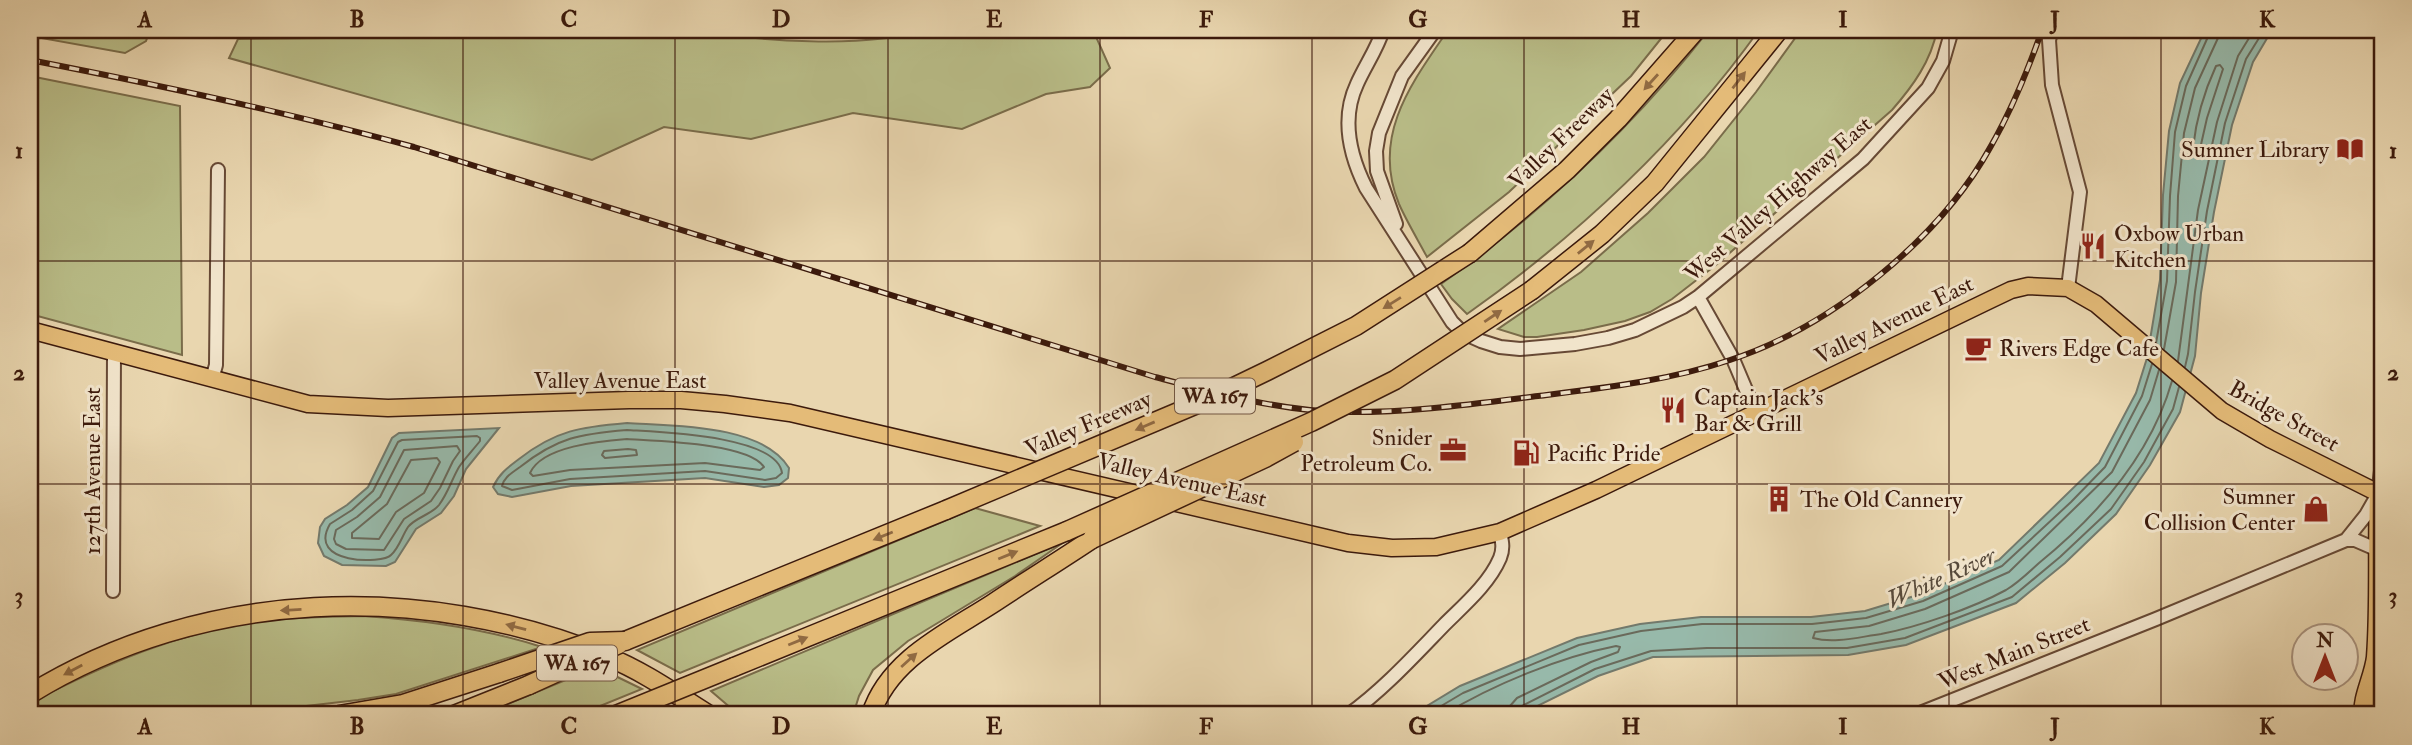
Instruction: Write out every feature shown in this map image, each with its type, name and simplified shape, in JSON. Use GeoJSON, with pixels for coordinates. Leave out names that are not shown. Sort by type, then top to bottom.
{"type":"FeatureCollection","features":[{"type":"Feature","properties":{"kind":"highway","name":"Valley Freeway"},"geometry":{"type":"LineString","coordinates":[[454,715],[663,625],[1209,399],[1356,326],[1470,253],[1567,170],[1618,119],[1696,30]]}},
{"type":"Feature","properties":{"kind":"highway","name":"WA 167"},"geometry":{"type":"LineString","coordinates":[[616,715],[1067,531],[1301,427],[1395,380],[1532,290],[1602,234],[1655,183],[1779,30]]}},
{"type":"Feature","properties":{"kind":"highway"},"geometry":{"type":"LineString","coordinates":[[871,715],[885,686],[902,666],[923,648],[1093,539],[1265,458],[1395,380]]}},
{"type":"Feature","properties":{"kind":"highway"},"geometry":{"type":"LineString","coordinates":[[30,694],[91,661],[150,638],[212,620],[274,611],[365,605],[420,608],[472,616],[509,624],[573,644],[611,658],[709,715]]}},
{"type":"Feature","properties":{"kind":"highway"},"geometry":{"type":"LineString","coordinates":[[339,715],[403,704],[590,642],[625,641]]}},
{"type":"Feature","properties":{"kind":"main road","name":"Valley Avenue East"},"geometry":{"type":"LineString","coordinates":[[30,330],[309,404],[388,408],[629,400],[725,404],[790,413],[1357,544],[1392,548],[1436,547],[1500,532],[1596,489],[2011,290],[2047,286],[2068,288]]}},
{"type":"Feature","properties":{"kind":"main road","name":"Bridge Street"},"geometry":{"type":"LineString","coordinates":[[2068,288],[2107,313],[2222,411],[2270,439],[2380,494]]}},
{"type":"Feature","properties":{"kind":"main road"},"geometry":{"type":"LineString","coordinates":[[2363,715],[2361,706],[2374,668],[2375,655],[2377,517],[2380,494]]}},
{"type":"Feature","properties":{"kind":"main road"},"geometry":{"type":"LineString","coordinates":[[2372,715],[2376,712],[2382,692]]}},
{"type":"Feature","properties":{"kind":"street"},"geometry":{"type":"LineString","coordinates":[[779,30],[794,30]]}},
{"type":"Feature","properties":{"kind":"street"},"geometry":{"type":"LineString","coordinates":[[827,30],[845,30]]}},
{"type":"Feature","properties":{"kind":"street"},"geometry":{"type":"LineString","coordinates":[[1383,30],[1354,91],[1349,113],[1349,141],[1354,161],[1366,188],[1407,250]]}},
{"type":"Feature","properties":{"kind":"street"},"geometry":{"type":"LineString","coordinates":[[1407,250],[1381,186],[1376,161],[1377,142],[1395,91],[1410,64],[1435,30]]}},
{"type":"Feature","properties":{"kind":"street","name":"West Valley Highway East"},"geometry":{"type":"LineString","coordinates":[[1407,250],[1452,323],[1463,333],[1500,347],[1520,349],[1574,344],[1635,330],[1698,298],[1863,159],[1928,88],[1943,61],[1952,30]]}},
{"type":"Feature","properties":{"kind":"street"},"geometry":{"type":"LineString","coordinates":[[2052,30],[2049,40],[2052,85],[2080,192],[2068,288]]}},
{"type":"Feature","properties":{"kind":"street"},"geometry":{"type":"LineString","coordinates":[[212,379],[216,365],[218,170]]}},
{"type":"Feature","properties":{"kind":"street"},"geometry":{"type":"LineString","coordinates":[[1698,298],[1733,359],[1755,411]]}},
{"type":"Feature","properties":{"kind":"street","name":"127th Avenue East"},"geometry":{"type":"LineString","coordinates":[[113,591],[114,352]]}},
{"type":"Feature","properties":{"kind":"street"},"geometry":{"type":"LineString","coordinates":[[2380,494],[2382,463]]}},
{"type":"Feature","properties":{"kind":"street","name":"West Main Street"},"geometry":{"type":"LineString","coordinates":[[1680,715],[1914,715],[2346,540],[2380,494]]}},
{"type":"Feature","properties":{"kind":"street"},"geometry":{"type":"LineString","coordinates":[[1348,715],[1398,672],[1488,577],[1501,554],[1503,546],[1500,532]]}},
{"type":"Feature","properties":{"kind":"street"},"geometry":{"type":"LineString","coordinates":[[2346,540],[2355,540],[2378,550]]}},
{"type":"Feature","properties":{"kind":"green space"},"geometry":{"type":"Polygon","coordinates":[[[30,30],[150,30],[146,41],[125,53],[30,36],[30,30]]]}},
{"type":"Feature","properties":{"kind":"green space"},"geometry":{"type":"Polygon","coordinates":[[[327,30],[690,30],[779,40],[842,41],[873,40],[929,30],[1093,30],[1110,68],[1090,87],[1046,94],[962,129],[853,113],[751,139],[664,127],[592,160],[229,58],[238,39],[327,38],[327,30]]]}},
{"type":"Feature","properties":{"kind":"green space"},"geometry":{"type":"Polygon","coordinates":[[[1448,30],[1668,30],[1631,76],[1509,192],[1427,257],[1399,204],[1392,179],[1392,133],[1409,91],[1448,30]]]}},
{"type":"Feature","properties":{"kind":"green space"},"geometry":{"type":"Polygon","coordinates":[[[1709,30],[1759,30],[1696,109],[1625,184],[1548,252],[1467,314],[1441,284],[1515,228],[1584,167],[1649,101],[1709,30]]]}},
{"type":"Feature","properties":{"kind":"green space"},"geometry":{"type":"Polygon","coordinates":[[[1801,30],[1937,30],[1920,73],[1892,110],[1716,265],[1672,299],[1650,312],[1625,321],[1584,330],[1524,337],[1498,329],[1581,272],[1648,213],[1704,157],[1801,30]]]}},
{"type":"Feature","properties":{"kind":"green space"},"geometry":{"type":"Polygon","coordinates":[[[30,76],[180,106],[182,355],[30,314],[30,76]]]}},
{"type":"Feature","properties":{"kind":"green space"},"geometry":{"type":"Polygon","coordinates":[[[975,508],[1040,526],[680,673],[637,650],[975,508]]]}},
{"type":"Feature","properties":{"kind":"green space"},"geometry":{"type":"Polygon","coordinates":[[[1064,542],[1015,576],[908,641],[873,670],[859,696],[853,715],[739,715],[711,691],[1064,542]]]}},
{"type":"Feature","properties":{"kind":"green space"},"geometry":{"type":"Polygon","coordinates":[[[363,616],[453,626],[542,647],[396,694],[358,700],[229,715],[30,715],[30,703],[85,676],[142,652],[200,633],[261,621],[363,616]]]}},
{"type":"Feature","properties":{"kind":"green space"},"geometry":{"type":"Polygon","coordinates":[[[597,667],[642,689],[578,715],[481,715],[597,667]]]}},
{"type":"Feature","properties":{"kind":"water"},"geometry":{"type":"Polygon","coordinates":[[[2205,30],[2272,30],[2253,62],[2232,125],[2201,293],[2195,356],[2180,412],[2150,465],[2116,514],[2065,563],[2016,603],[1906,645],[1848,655],[1653,657],[1598,676],[1519,715],[1412,715],[1460,686],[1577,638],[1640,624],[1701,617],[1811,617],[1865,611],[1921,594],[1999,560],[2099,463],[2136,393],[2147,358],[2160,280],[2163,195],[2169,131],[2180,83],[2205,30]]]}},
{"type":"Feature","properties":{"kind":"water"},"geometry":{"type":"Polygon","coordinates":[[[627,423],[692,427],[738,435],[759,443],[776,454],[789,468],[788,478],[779,485],[764,487],[705,478],[571,486],[512,497],[498,494],[493,487],[507,468],[532,449],[557,436],[596,426],[627,423]]]}},
{"type":"Feature","properties":{"kind":"water"},"geometry":{"type":"Polygon","coordinates":[[[499,428],[466,469],[454,496],[441,513],[416,529],[395,562],[386,566],[342,565],[324,556],[318,543],[320,527],[325,519],[368,487],[392,438],[399,433],[499,428]]]}},
{"type":"Feature","properties":{"kind":"railway"},"geometry":{"type":"LineString","coordinates":[[30,60],[223,100],[414,147],[1155,377],[1248,400],[1296,408],[1367,412],[1465,405],[1659,379],[1730,360],[1806,326],[1879,276],[1913,246],[1943,214],[1969,181],[1999,132],[2042,30]]}},
{"type":"Feature","properties":{"kind":"place","name":"Sumner Library"},"geometry":{"type":"Point","coordinates":[2350,149]}},
{"type":"Feature","properties":{"kind":"place","name":"Oxbow Urban Kitchen"},"geometry":{"type":"Point","coordinates":[2093,246]}},
{"type":"Feature","properties":{"kind":"place","name":"Rivers Edge Cafe"},"geometry":{"type":"Point","coordinates":[1978,348]}},
{"type":"Feature","properties":{"kind":"place","name":"Captain Jack's Bar & Grill"},"geometry":{"type":"Point","coordinates":[1673,410]}},
{"type":"Feature","properties":{"kind":"place","name":"Snider Petroleum Co."},"geometry":{"type":"Point","coordinates":[1453,450]}},
{"type":"Feature","properties":{"kind":"place","name":"Pacific Pride"},"geometry":{"type":"Point","coordinates":[1526,453]}},
{"type":"Feature","properties":{"kind":"place","name":"The Old Cannery"},"geometry":{"type":"Point","coordinates":[1779,499]}},
{"type":"Feature","properties":{"kind":"place","name":"Sumner Collision Center"},"geometry":{"type":"Point","coordinates":[2316,509]}},
{"type":"Feature","properties":{"kind":"water label","name":"White River"},"geometry":{"type":"Point","coordinates":[1941,578]}}]}
